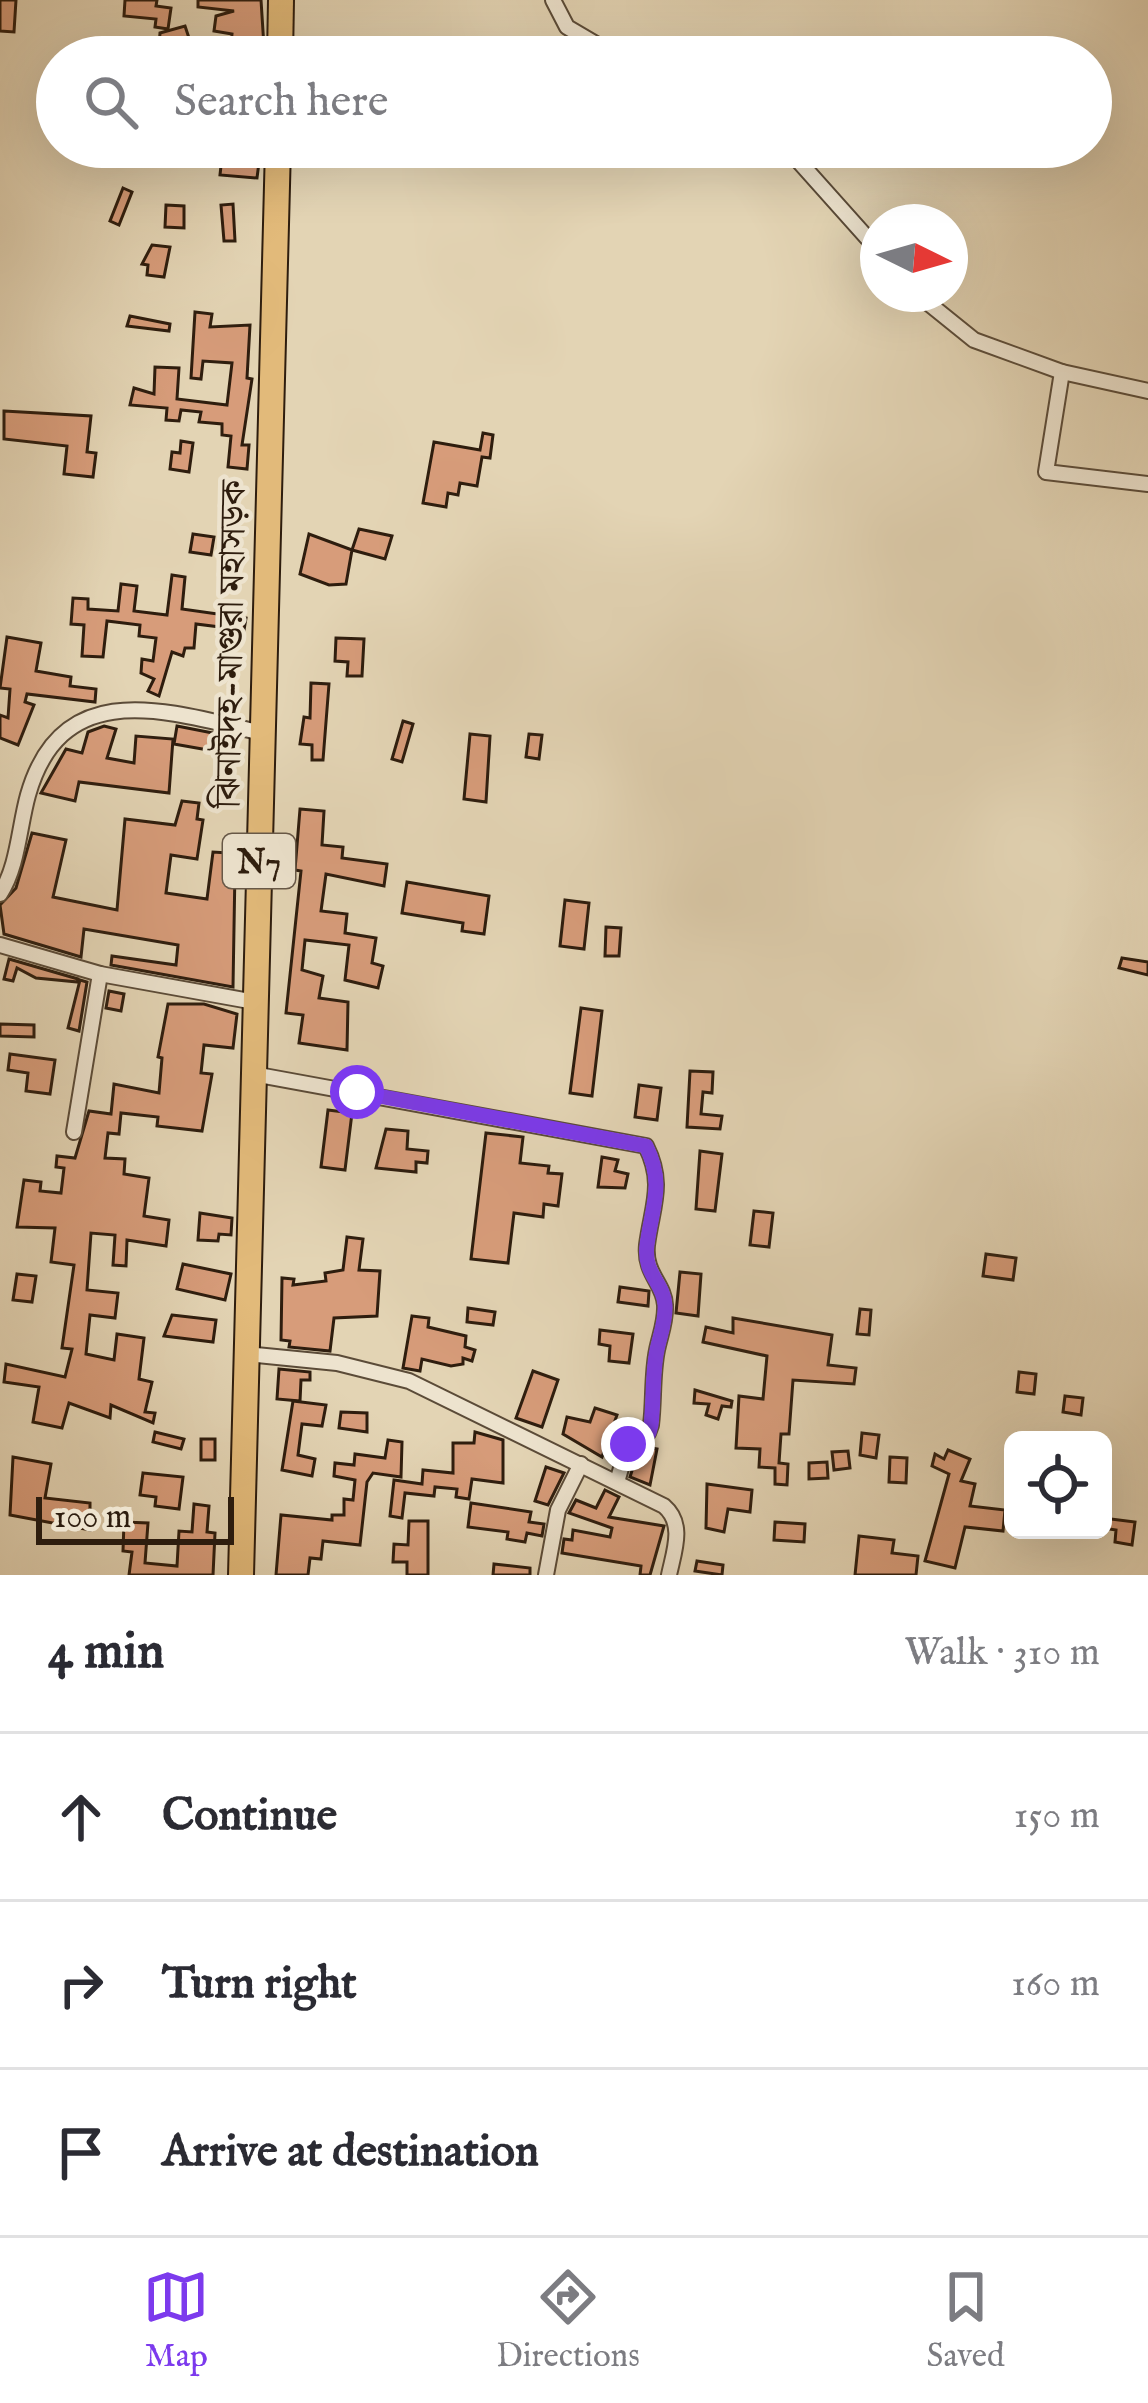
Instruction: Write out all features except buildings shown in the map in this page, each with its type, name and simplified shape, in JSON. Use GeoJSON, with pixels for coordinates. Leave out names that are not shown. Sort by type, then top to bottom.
{"type":"FeatureCollection","features":[{"type":"Feature","properties":{"kind":"highway"},"geometry":{"type":"LineString","coordinates":[[280,36],[281,0]]}},
{"type":"Feature","properties":{"kind":"highway","name":"ঝিনাইদহ-মাগুরা মহাসড়ক"},"geometry":{"type":"LineString","coordinates":[[241,1575],[277,168]]}},
{"type":"Feature","properties":{"kind":"street"},"geometry":{"type":"LineString","coordinates":[[553,0],[567,27],[582,36]]}},
{"type":"Feature","properties":{"kind":"street"},"geometry":{"type":"LineString","coordinates":[[805,168],[860,230]]}},
{"type":"Feature","properties":{"kind":"street"},"geometry":{"type":"LineString","coordinates":[[939,312],[974,340],[1062,372],[1148,391]]}},
{"type":"Feature","properties":{"kind":"street"},"geometry":{"type":"LineString","coordinates":[[1062,372],[1046,472],[1148,484]]}},
{"type":"Feature","properties":{"kind":"street"},"geometry":{"type":"LineString","coordinates":[[0,894],[44,749],[82,716],[102,711],[183,714],[262,733]]}},
{"type":"Feature","properties":{"kind":"street"},"geometry":{"type":"LineString","coordinates":[[0,948],[100,974],[255,1002]]}},
{"type":"Feature","properties":{"kind":"street"},"geometry":{"type":"LineString","coordinates":[[74,1132],[100,974]]}},
{"type":"Feature","properties":{"kind":"street"},"geometry":{"type":"LineString","coordinates":[[254,1074],[646,1146],[657,1168],[659,1205],[647,1245],[648,1273],[666,1299],[664,1325],[656,1353],[649,1433],[628,1444],[616,1482]]}},
{"type":"Feature","properties":{"kind":"street"},"geometry":{"type":"LineString","coordinates":[[246,1354],[337,1363],[410,1381],[616,1482],[672,1513],[677,1537],[669,1575]]}},
{"type":"Feature","properties":{"kind":"street"},"geometry":{"type":"LineString","coordinates":[[546,1575],[558,1510],[581,1464]]}},
{"type":"Feature","properties":{"kind":"route"},"geometry":{"type":"LineString","coordinates":[[357,1092],[646,1146],[657,1168],[659,1205],[647,1245],[648,1273],[666,1299],[649,1433],[628,1444]]}}]}
